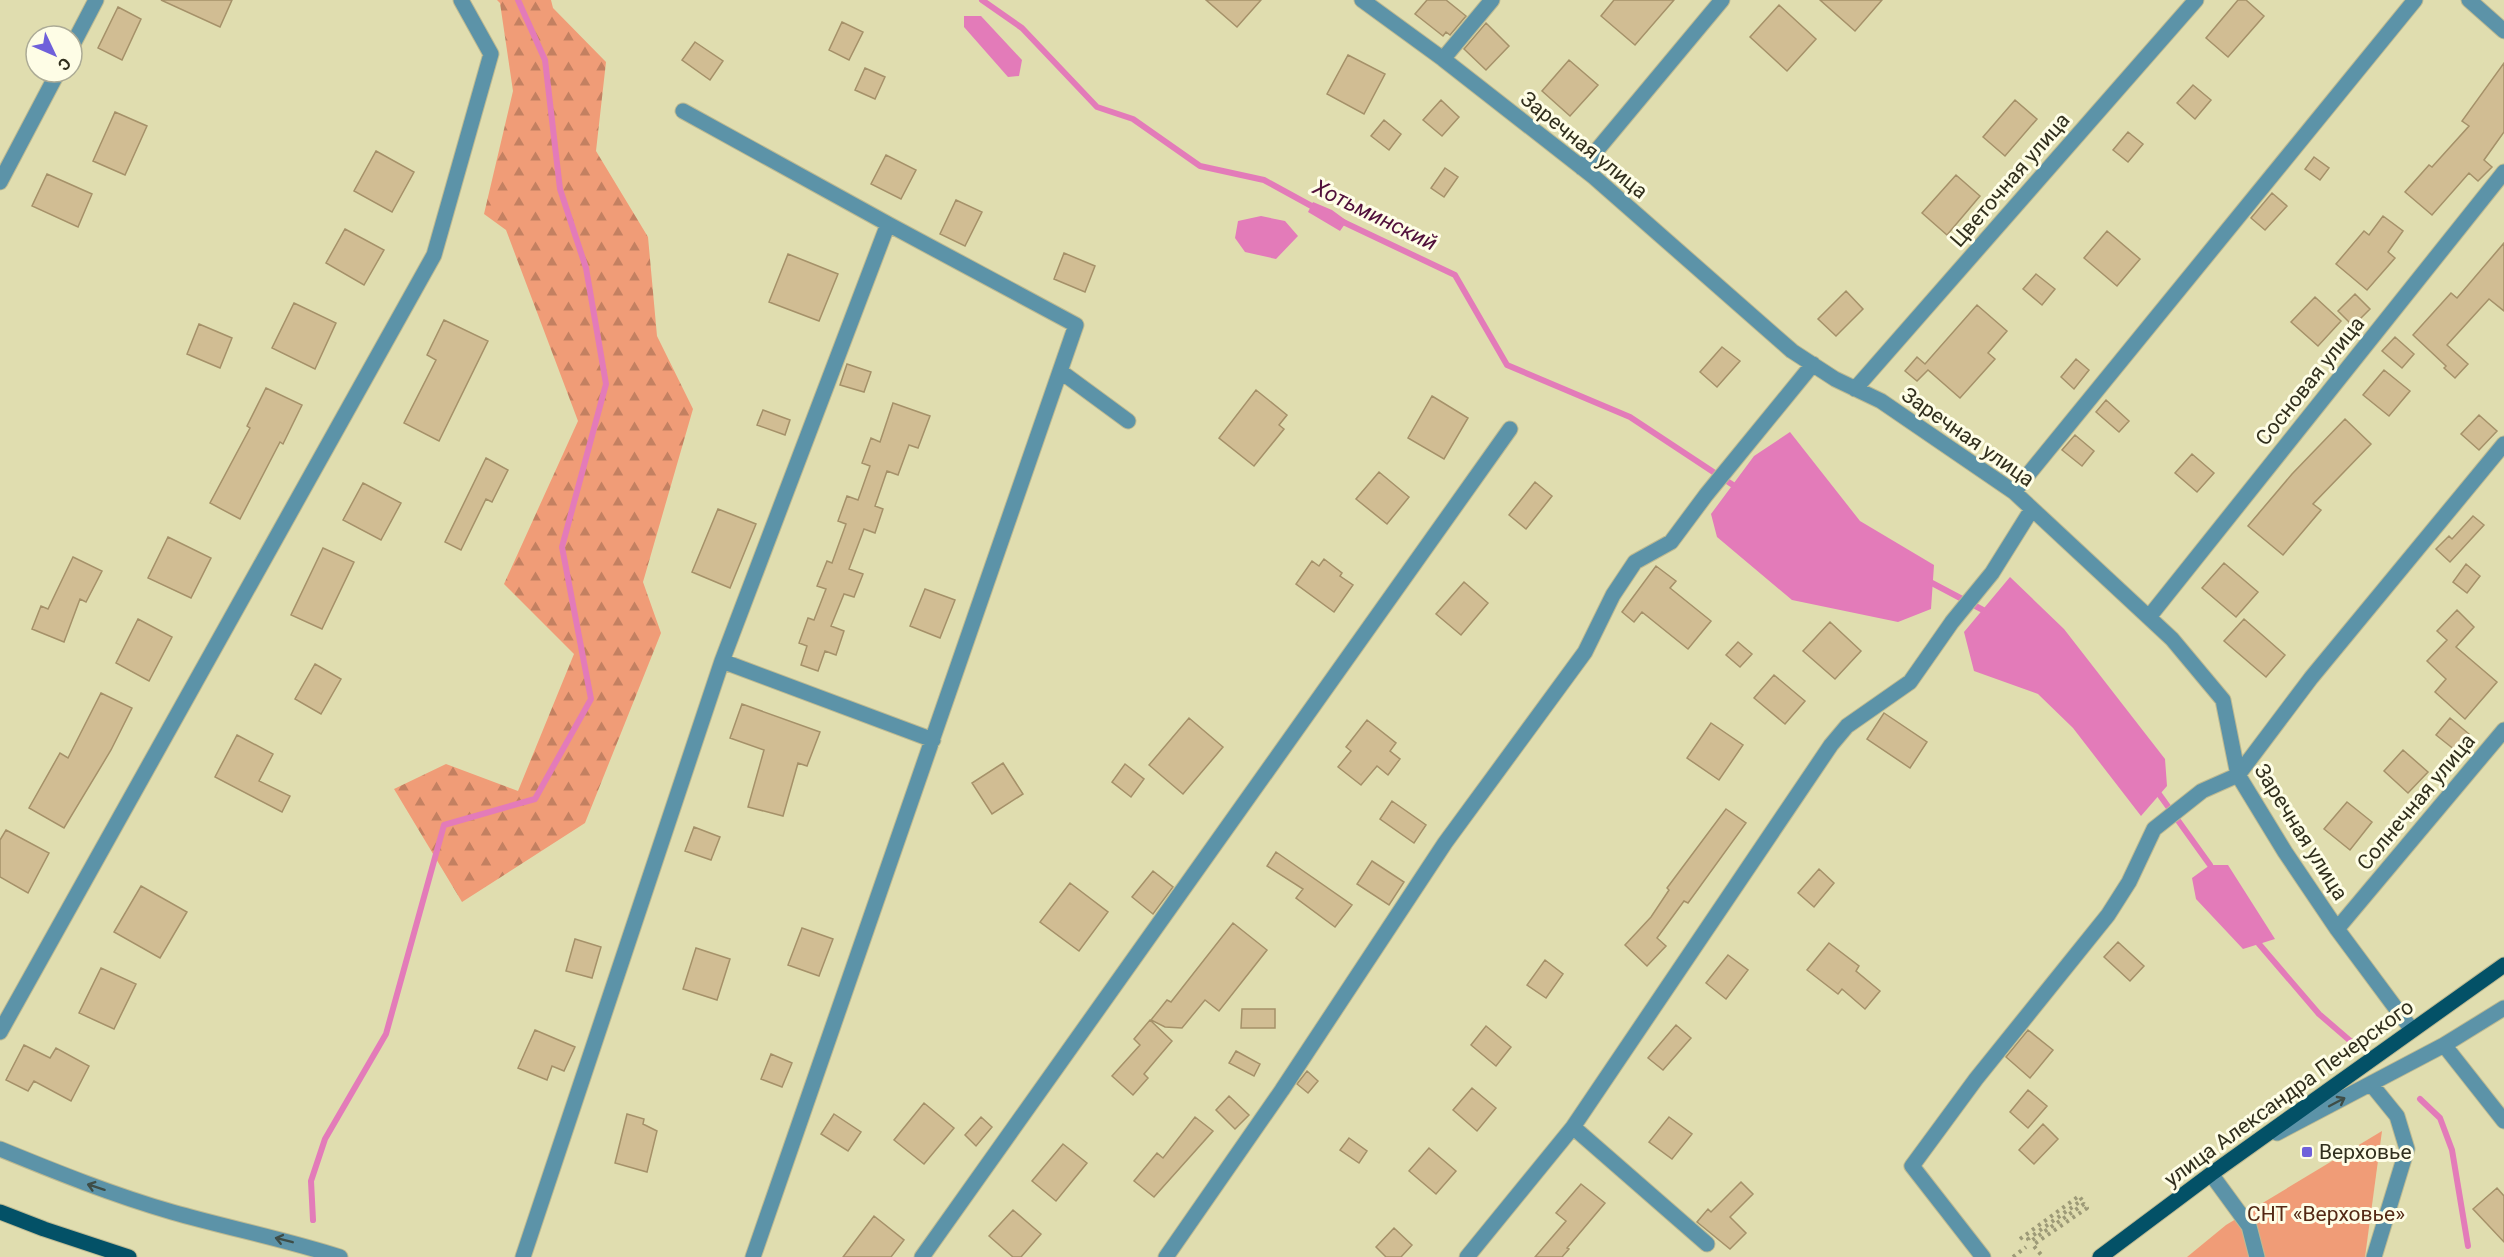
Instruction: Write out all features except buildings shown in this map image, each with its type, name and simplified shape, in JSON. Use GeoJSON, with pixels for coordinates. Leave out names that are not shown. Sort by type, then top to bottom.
{"type":"FeatureCollection","features":[{"type":"Feature","properties":{"kind":"main road","name":"улица Александра Печерского"},"geometry":{"type":"LineString","coordinates":[[2100,1257],[2211,1174],[2504,965]]}},
{"type":"Feature","properties":{"kind":"main road"},"geometry":{"type":"LineString","coordinates":[[0,1212],[129,1257]]}},
{"type":"Feature","properties":{"kind":"street"},"geometry":{"type":"LineString","coordinates":[[83,24],[96,0]]}},
{"type":"Feature","properties":{"kind":"street"},"geometry":{"type":"LineString","coordinates":[[0,1032],[434,255],[491,54],[461,0]]}},
{"type":"Feature","properties":{"kind":"street","name":"Заречная улица"},"geometry":{"type":"LineString","coordinates":[[1362,0],[1443,59],[1582,168],[1792,351],[1835,379],[1881,401],[2014,492],[2172,639],[2223,700],[2238,776],[2285,852],[2337,929],[2412,1030]]}},
{"type":"Feature","properties":{"kind":"street"},"geometry":{"type":"LineString","coordinates":[[1443,59],[1492,0]]}},
{"type":"Feature","properties":{"kind":"street"},"geometry":{"type":"LineString","coordinates":[[1582,168],[1722,0]]}},
{"type":"Feature","properties":{"kind":"street","name":"Цветочная улица"},"geometry":{"type":"LineString","coordinates":[[1855,388],[2196,0]]}},
{"type":"Feature","properties":{"kind":"street"},"geometry":{"type":"LineString","coordinates":[[2014,492],[2415,0]]}},
{"type":"Feature","properties":{"kind":"street"},"geometry":{"type":"LineString","coordinates":[[2469,0],[2504,31]]}},
{"type":"Feature","properties":{"kind":"street"},"geometry":{"type":"LineString","coordinates":[[0,182],[52,84]]}},
{"type":"Feature","properties":{"kind":"street"},"geometry":{"type":"LineString","coordinates":[[683,111],[1076,325],[753,1257]]}},
{"type":"Feature","properties":{"kind":"street","name":"Сосновая улица"},"geometry":{"type":"LineString","coordinates":[[2149,617],[2504,172]]}},
{"type":"Feature","properties":{"kind":"street"},"geometry":{"type":"LineString","coordinates":[[523,1257],[722,661],[888,224]]}},
{"type":"Feature","properties":{"kind":"street"},"geometry":{"type":"LineString","coordinates":[[1166,1257],[1282,1090],[1445,843],[1585,652],[1613,595],[1635,562],[1671,542],[1706,495],[1813,364]]}},
{"type":"Feature","properties":{"kind":"street"},"geometry":{"type":"LineString","coordinates":[[1060,371],[1128,421]]}},
{"type":"Feature","properties":{"kind":"street"},"geometry":{"type":"LineString","coordinates":[[922,1257],[1510,429]]}},
{"type":"Feature","properties":{"kind":"street"},"geometry":{"type":"LineString","coordinates":[[1983,1257],[1912,1166],[1976,1078],[2108,915],[2129,882],[2154,829],[2202,791],[2238,776],[2311,678],[2504,444]]}},
{"type":"Feature","properties":{"kind":"street"},"geometry":{"type":"LineString","coordinates":[[1467,1257],[1573,1127],[1831,745],[1847,726],[1910,682],[1952,622],[1992,573],[2032,509]]}},
{"type":"Feature","properties":{"kind":"street"},"geometry":{"type":"LineString","coordinates":[[722,661],[933,740]]}},
{"type":"Feature","properties":{"kind":"street","name":"Солнечная улица"},"geometry":{"type":"LineString","coordinates":[[2337,929],[2504,730]]}},
{"type":"Feature","properties":{"kind":"street"},"geometry":{"type":"LineString","coordinates":[[2248,1148],[2371,1084],[2504,1008]]}},
{"type":"Feature","properties":{"kind":"street"},"geometry":{"type":"LineString","coordinates":[[2444,1044],[2504,1121]]}},
{"type":"Feature","properties":{"kind":"street"},"geometry":{"type":"LineString","coordinates":[[2371,1084],[2397,1116],[2407,1149],[2374,1257]]}},
{"type":"Feature","properties":{"kind":"street"},"geometry":{"type":"LineString","coordinates":[[1573,1127],[1707,1244]]}},
{"type":"Feature","properties":{"kind":"street"},"geometry":{"type":"LineString","coordinates":[[0,1149],[69,1178],[172,1212],[299,1244],[340,1257]]}},
{"type":"Feature","properties":{"kind":"street"},"geometry":{"type":"LineString","coordinates":[[2211,1174],[2249,1226],[2257,1257]]}},
{"type":"Feature","properties":{"kind":"path"},"geometry":{"type":"LineString","coordinates":[[2020,1239],[2079,1196],[2082,1200],[2028,1239],[2031,1241],[2084,1204],[2087,1208],[2033,1245],[2043,1257]]}},
{"type":"Feature","properties":{"kind":"path"},"geometry":{"type":"LineString","coordinates":[[2013,1257],[2026,1247]]}},
{"type":"Feature","properties":{"kind":"green space"},"geometry":{"type":"Polygon","coordinates":[[[497,0],[551,0],[553,8],[606,62],[596,151],[648,237],[657,336],[693,409],[643,582],[661,633],[585,823],[462,902],[394,789],[446,764],[518,791],[574,654],[504,584],[578,421],[506,230],[484,214],[513,91],[500,3],[497,0]]]}},
{"type":"Feature","properties":{"kind":"green space","name":"СНТ «Верховье»"},"geometry":{"type":"Polygon","coordinates":[[[2382,1131],[2365,1257],[2187,1257],[2226,1225],[2382,1131]]]}},
{"type":"Feature","properties":{"kind":"shaded area"},"geometry":{"type":"Polygon","coordinates":[[[964,16],[981,16],[1022,60],[1019,76],[1008,77],[964,27],[964,16]]]}},
{"type":"Feature","properties":{"kind":"shaded area"},"geometry":{"type":"Polygon","coordinates":[[[1313,202],[1332,210],[1347,221],[1340,231],[1308,212],[1313,202]]]}},
{"type":"Feature","properties":{"kind":"shaded area"},"geometry":{"type":"Polygon","coordinates":[[[1261,216],[1285,221],[1298,236],[1276,259],[1245,252],[1235,238],[1238,221],[1261,216]]]}},
{"type":"Feature","properties":{"kind":"shaded area"},"geometry":{"type":"Polygon","coordinates":[[[1790,432],[1860,521],[1934,565],[1931,609],[1898,622],[1792,600],[1717,537],[1711,514],[1754,456],[1790,432]]]}},
{"type":"Feature","properties":{"kind":"shaded area"},"geometry":{"type":"Polygon","coordinates":[[[2010,577],[2064,629],[2165,759],[2167,786],[2141,816],[2073,728],[2038,694],[1974,671],[1964,632],[2010,577]]]}},
{"type":"Feature","properties":{"kind":"shaded area"},"geometry":{"type":"Polygon","coordinates":[[[2210,865],[2228,865],[2275,939],[2243,949],[2196,899],[2192,878],[2210,865]]]}},
{"type":"Feature","properties":{"kind":"waterway"},"geometry":{"type":"LineString","coordinates":[[313,1220],[311,1181],[325,1139],[386,1034],[444,825],[535,799],[591,699],[562,547],[606,384],[586,268],[560,189],[545,60],[518,0]]}},
{"type":"Feature","properties":{"kind":"waterway","name":"Хотьминский"},"geometry":{"type":"LineString","coordinates":[[982,0],[1022,28],[1097,107],[1133,119],[1200,166],[1264,180],[1317,209]]}},
{"type":"Feature","properties":{"kind":"waterway","name":"Хотьминский"},"geometry":{"type":"LineString","coordinates":[[1339,220],[1455,275],[1507,365],[1630,417],[1733,485]]}},
{"type":"Feature","properties":{"kind":"waterway","name":"Хотьминский"},"geometry":{"type":"LineString","coordinates":[[1932,583],[1983,610]]}},
{"type":"Feature","properties":{"kind":"waterway","name":"Хотьминский"},"geometry":{"type":"LineString","coordinates":[[2159,794],[2210,865]]}},
{"type":"Feature","properties":{"kind":"waterway"},"geometry":{"type":"LineString","coordinates":[[2259,944],[2319,1014],[2355,1045]]}},
{"type":"Feature","properties":{"kind":"waterway"},"geometry":{"type":"LineString","coordinates":[[2420,1099],[2440,1118],[2452,1150],[2468,1246]]}},
{"type":"Feature","properties":{"kind":"place","name":"Верховье"},"geometry":{"type":"Point","coordinates":[2307,1152]}}]}
